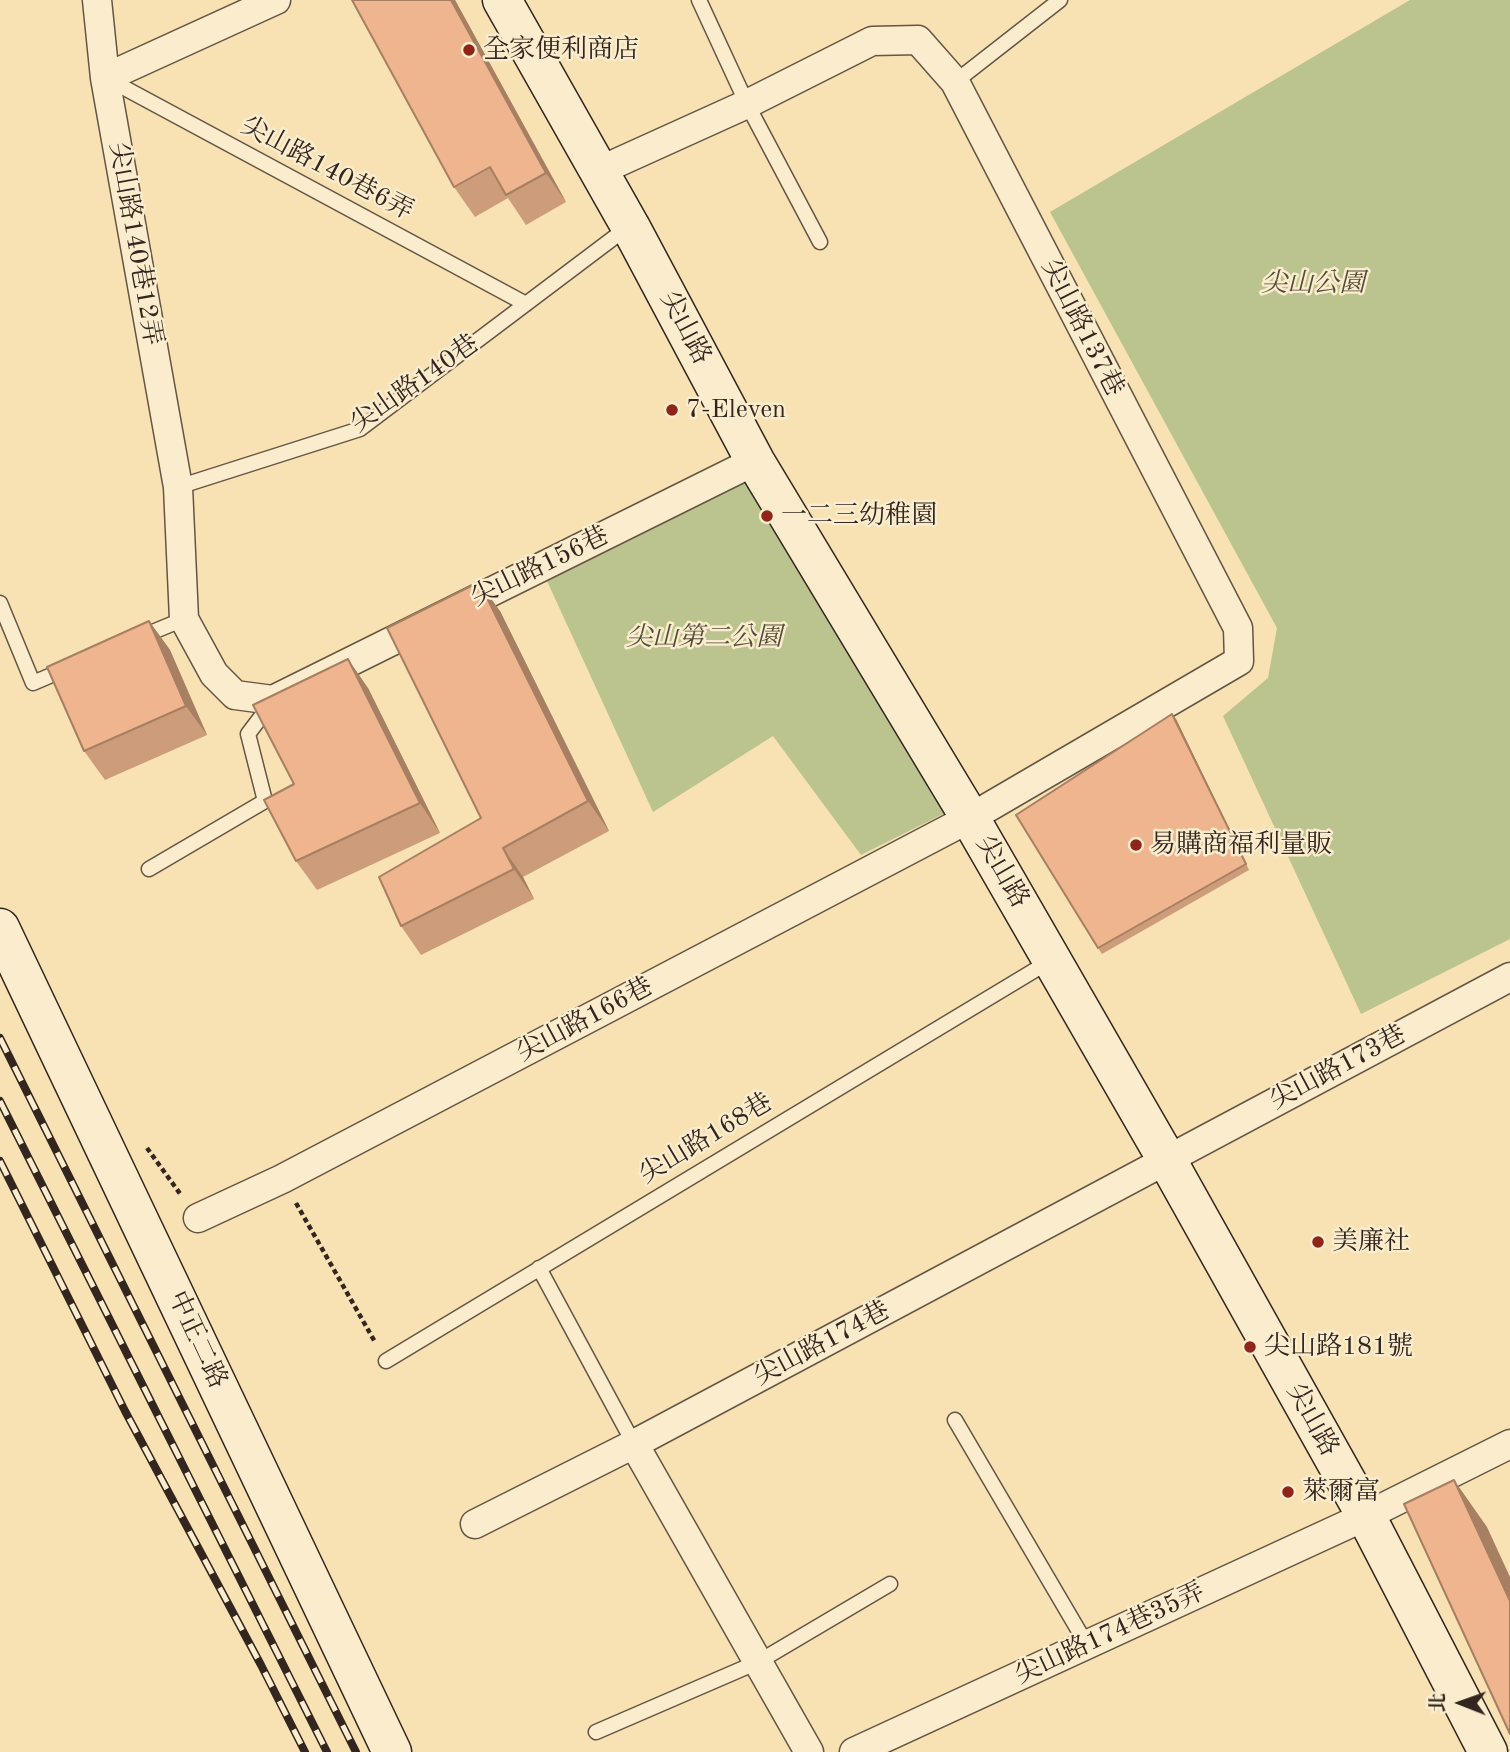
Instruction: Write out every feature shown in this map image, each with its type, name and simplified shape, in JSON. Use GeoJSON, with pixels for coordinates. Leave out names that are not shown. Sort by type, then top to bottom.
{"type":"FeatureCollection","features":[{"type":"Feature","properties":{"kind":"street","name":"尖山路140巷12弄"},"geometry":{"type":"LineString","coordinates":[[97,0],[105,78],[178,487]]}},
{"type":"Feature","properties":{"kind":"street"},"geometry":{"type":"LineString","coordinates":[[105,78],[276,0]]}},
{"type":"Feature","properties":{"kind":"street","name":"尖山路"},"geometry":{"type":"LineString","coordinates":[[502,0],[630,226],[755,461],[970,818],[1167,1160],[1366,1516],[1488,1752]]}},
{"type":"Feature","properties":{"kind":"street","name":"尖山路137巷"},"geometry":{"type":"LineString","coordinates":[[599,171],[747,104],[872,41],[919,40],[956,82],[1238,628],[1238,661],[970,818]]}},
{"type":"Feature","properties":{"kind":"street","name":"尖山路156巷"},"geometry":{"type":"LineString","coordinates":[[273,700],[755,461]]}},
{"type":"Feature","properties":{"kind":"street"},"geometry":{"type":"LineString","coordinates":[[178,487],[184,619],[214,674],[235,695],[273,700]]}},
{"type":"Feature","properties":{"kind":"street","name":"尖山路166巷"},"geometry":{"type":"LineString","coordinates":[[198,1218],[282,1180],[970,818]]}},
{"type":"Feature","properties":{"kind":"street","name":"中正二路"},"geometry":{"type":"LineString","coordinates":[[0,928],[392,1752]]}},
{"type":"Feature","properties":{"kind":"street","name":"尖山路173巷"},"geometry":{"type":"LineString","coordinates":[[1167,1160],[1510,977]]}},
{"type":"Feature","properties":{"kind":"street","name":"尖山路174巷"},"geometry":{"type":"LineString","coordinates":[[475,1524],[634,1444],[1167,1160]]}},
{"type":"Feature","properties":{"kind":"street"},"geometry":{"type":"LineString","coordinates":[[634,1444],[809,1752]]}},
{"type":"Feature","properties":{"kind":"street","name":"尖山路174巷35弄"},"geometry":{"type":"LineString","coordinates":[[854,1752],[1366,1516],[1510,1444]]}},
{"type":"Feature","properties":{"kind":"lane"},"geometry":{"type":"LineString","coordinates":[[699,0],[747,104],[820,242]]}},
{"type":"Feature","properties":{"kind":"lane"},"geometry":{"type":"LineString","coordinates":[[956,82],[1060,0]]}},
{"type":"Feature","properties":{"kind":"lane","name":"尖山路140巷6弄"},"geometry":{"type":"LineString","coordinates":[[105,78],[526,304]]}},
{"type":"Feature","properties":{"kind":"lane","name":"尖山路140巷"},"geometry":{"type":"LineString","coordinates":[[178,487],[360,429],[630,226]]}},
{"type":"Feature","properties":{"kind":"lane"},"geometry":{"type":"LineString","coordinates":[[0,603],[33,683],[83,661]]}},
{"type":"Feature","properties":{"kind":"lane"},"geometry":{"type":"LineString","coordinates":[[121,645],[184,619]]}},
{"type":"Feature","properties":{"kind":"lane"},"geometry":{"type":"LineString","coordinates":[[149,869],[265,801],[248,734],[273,700]]}},
{"type":"Feature","properties":{"kind":"lane","name":"尖山路168巷"},"geometry":{"type":"LineString","coordinates":[[386,1361],[1052,960]]}},
{"type":"Feature","properties":{"kind":"lane"},"geometry":{"type":"LineString","coordinates":[[539,1268],[634,1444]]}},
{"type":"Feature","properties":{"kind":"lane"},"geometry":{"type":"LineString","coordinates":[[955,1420],[1087,1644]]}},
{"type":"Feature","properties":{"kind":"lane"},"geometry":{"type":"LineString","coordinates":[[596,1732],[758,1662],[890,1584]]}},
{"type":"Feature","properties":{"kind":"path"},"geometry":{"type":"LineString","coordinates":[[282,1180],[386,1361]]}},
{"type":"Feature","properties":{"kind":"green space","name":"尖山公園"},"geometry":{"type":"Polygon","coordinates":[[[1410,0],[1510,0],[1510,939],[1361,1014],[1223,716],[1268,678],[1277,628],[1050,212],[1410,0]]]}},
{"type":"Feature","properties":{"kind":"green space","name":"尖山第二公園"},"geometry":{"type":"Polygon","coordinates":[[[750,475],[947,812],[861,855],[773,736],[653,812],[547,581],[750,475]]]}},
{"type":"Feature","properties":{"kind":"building"},"geometry":{"type":"Polygon","coordinates":[[[352,0],[451,0],[546,173],[506,195],[490,167],[454,187],[352,0]]]}},
{"type":"Feature","properties":{"kind":"building"},"geometry":{"type":"Polygon","coordinates":[[[479,582],[588,801],[503,848],[514,869],[401,926],[379,877],[481,818],[387,628],[479,582]]]}},
{"type":"Feature","properties":{"kind":"building"},"geometry":{"type":"Polygon","coordinates":[[[149,621],[186,706],[84,751],[47,667],[149,621]]]}},
{"type":"Feature","properties":{"kind":"building"},"geometry":{"type":"Polygon","coordinates":[[[348,659],[420,803],[296,861],[264,800],[294,784],[253,705],[348,659]]]}},
{"type":"Feature","properties":{"kind":"building","name":"易購商福利量販"},"geometry":{"type":"Polygon","coordinates":[[[1172,714],[1246,864],[1098,948],[1016,815],[1172,714]]]}},
{"type":"Feature","properties":{"kind":"building"},"geometry":{"type":"Polygon","coordinates":[[[1454,1480],[1510,1601],[1510,1734],[1404,1504],[1454,1480]]]}},
{"type":"Feature","properties":{"kind":"railway"},"geometry":{"type":"LineString","coordinates":[[0,1038],[356,1752]]}},
{"type":"Feature","properties":{"kind":"railway"},"geometry":{"type":"LineString","coordinates":[[0,1101],[327,1752]]}},
{"type":"Feature","properties":{"kind":"railway"},"geometry":{"type":"LineString","coordinates":[[0,1161],[125,1411],[305,1752]]}},
{"type":"Feature","properties":{"kind":"place","name":"全家便利商店"},"geometry":{"type":"Point","coordinates":[469,50]}},
{"type":"Feature","properties":{"kind":"place","name":"7-Eleven"},"geometry":{"type":"Point","coordinates":[672,410]}},
{"type":"Feature","properties":{"kind":"place","name":"一二三幼稚園"},"geometry":{"type":"Point","coordinates":[767,516]}},
{"type":"Feature","properties":{"kind":"place","name":"易購商福利量販"},"geometry":{"type":"Point","coordinates":[1136,845]}},
{"type":"Feature","properties":{"kind":"place","name":"美廉社"},"geometry":{"type":"Point","coordinates":[1318,1242]}},
{"type":"Feature","properties":{"kind":"place","name":"尖山路181號"},"geometry":{"type":"Point","coordinates":[1250,1347]}},
{"type":"Feature","properties":{"kind":"place","name":"萊爾富"},"geometry":{"type":"Point","coordinates":[1288,1492]}}]}
